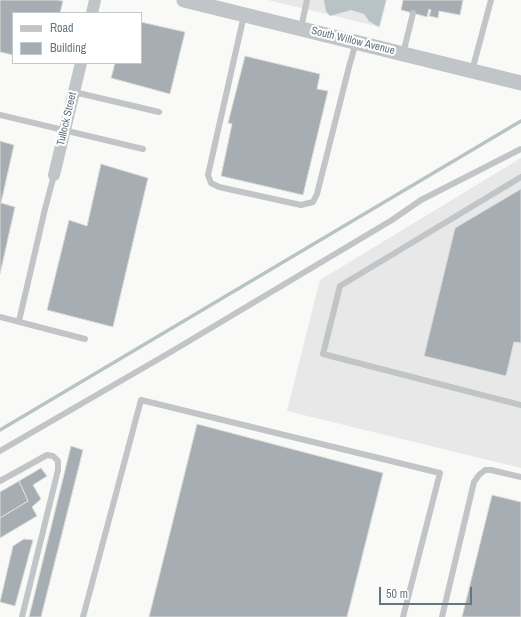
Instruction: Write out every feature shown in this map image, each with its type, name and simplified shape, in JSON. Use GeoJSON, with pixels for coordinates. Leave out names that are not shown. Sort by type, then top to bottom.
{"type":"FeatureCollection","features":[{"type":"Feature","properties":{"kind":"street"},"geometry":{"type":"LineString","coordinates":[[92,12],[96,0]]}},
{"type":"Feature","properties":{"kind":"street","name":"South Willow Avenue"},"geometry":{"type":"LineString","coordinates":[[184,0],[521,83]]}},
{"type":"Feature","properties":{"kind":"street","name":"Tullock Street"},"geometry":{"type":"LineString","coordinates":[[54,174],[81,64]]}},
{"type":"Feature","properties":{"kind":"lane"},"geometry":{"type":"LineString","coordinates":[[301,28],[307,0]]}},
{"type":"Feature","properties":{"kind":"lane"},"geometry":{"type":"LineString","coordinates":[[472,71],[490,0]]}},
{"type":"Feature","properties":{"kind":"lane"},"geometry":{"type":"LineString","coordinates":[[403,54],[414,13]]}},
{"type":"Feature","properties":{"kind":"lane"},"geometry":{"type":"LineString","coordinates":[[244,15],[208,175],[211,183],[219,187],[301,205],[313,202],[317,194],[356,42]]}},
{"type":"Feature","properties":{"kind":"lane"},"geometry":{"type":"LineString","coordinates":[[74,92],[159,112]]}},
{"type":"Feature","properties":{"kind":"lane"},"geometry":{"type":"LineString","coordinates":[[0,115],[64,132],[143,150]]}},
{"type":"Feature","properties":{"kind":"lane"},"geometry":{"type":"LineString","coordinates":[[0,451],[169,353],[392,220],[421,200],[521,149]]}},
{"type":"Feature","properties":{"kind":"lane"},"geometry":{"type":"LineString","coordinates":[[19,321],[54,174]]}},
{"type":"Feature","properties":{"kind":"lane"},"geometry":{"type":"LineString","coordinates":[[521,177],[340,286],[323,354],[521,405]]}},
{"type":"Feature","properties":{"kind":"lane"},"geometry":{"type":"LineString","coordinates":[[0,317],[85,339]]}},
{"type":"Feature","properties":{"kind":"lane"},"geometry":{"type":"LineString","coordinates":[[83,617],[141,400],[440,473],[403,617]]}},
{"type":"Feature","properties":{"kind":"lane"},"geometry":{"type":"LineString","coordinates":[[0,481],[47,455],[53,456],[58,461],[58,470],[22,617]]}},
{"type":"Feature","properties":{"kind":"lane"},"geometry":{"type":"LineString","coordinates":[[442,617],[474,482],[478,475],[485,470],[492,470],[521,477]]}},
{"type":"Feature","properties":{"kind":"shaded area"},"geometry":{"type":"Polygon","coordinates":[[[268,0],[387,0],[380,27],[268,0]]]}},
{"type":"Feature","properties":{"kind":"shaded area"},"geometry":{"type":"Polygon","coordinates":[[[324,0],[386,0],[379,27],[369,21],[364,14],[351,10],[330,16],[326,11],[324,0]]]}},
{"type":"Feature","properties":{"kind":"shaded area"},"geometry":{"type":"Polygon","coordinates":[[[521,158],[521,468],[287,411],[320,280],[521,158]]]}},
{"type":"Feature","properties":{"kind":"building"},"geometry":{"type":"Polygon","coordinates":[[[0,0],[63,1],[60,12],[12,12],[12,55],[0,52],[0,0]]]}},
{"type":"Feature","properties":{"kind":"building"},"geometry":{"type":"Polygon","coordinates":[[[403,0],[463,0],[460,15],[439,11],[438,18],[429,16],[431,10],[429,9],[427,17],[401,10],[403,0]]]}},
{"type":"Feature","properties":{"kind":"building"},"geometry":{"type":"Polygon","coordinates":[[[142,22],[185,32],[170,94],[111,78],[115,64],[142,64],[142,22]]]}},
{"type":"Feature","properties":{"kind":"building"},"geometry":{"type":"Polygon","coordinates":[[[245,56],[320,74],[317,89],[328,91],[303,195],[221,176],[232,124],[228,123],[245,56]]]}},
{"type":"Feature","properties":{"kind":"building"},"geometry":{"type":"Polygon","coordinates":[[[0,141],[14,145],[1,203],[15,207],[0,274],[0,141]]]}},
{"type":"Feature","properties":{"kind":"building"},"geometry":{"type":"Polygon","coordinates":[[[101,164],[148,178],[113,327],[47,310],[69,220],[87,226],[101,164]]]}},
{"type":"Feature","properties":{"kind":"building"},"geometry":{"type":"Polygon","coordinates":[[[521,189],[521,343],[514,342],[506,376],[424,356],[455,228],[521,189]]]}},
{"type":"Feature","properties":{"kind":"building"},"geometry":{"type":"Polygon","coordinates":[[[197,424],[383,473],[347,617],[149,617],[197,424]]]}},
{"type":"Feature","properties":{"kind":"building"},"geometry":{"type":"Polygon","coordinates":[[[71,446],[83,450],[41,617],[29,617],[71,446]]]}},
{"type":"Feature","properties":{"kind":"building"},"geometry":{"type":"Polygon","coordinates":[[[41,468],[47,476],[33,485],[41,499],[32,507],[37,516],[0,538],[0,518],[28,501],[19,481],[41,468]]]}},
{"type":"Feature","properties":{"kind":"building"},"geometry":{"type":"Polygon","coordinates":[[[19,481],[28,501],[0,518],[0,492],[19,481]]]}},
{"type":"Feature","properties":{"kind":"building"},"geometry":{"type":"Polygon","coordinates":[[[492,495],[521,502],[521,617],[462,617],[492,495]]]}},
{"type":"Feature","properties":{"kind":"building"},"geometry":{"type":"Polygon","coordinates":[[[24,539],[33,540],[15,606],[0,602],[13,546],[24,539]]]}},
{"type":"Feature","properties":{"kind":"waterway"},"geometry":{"type":"LineString","coordinates":[[0,430],[521,121]]}}]}
